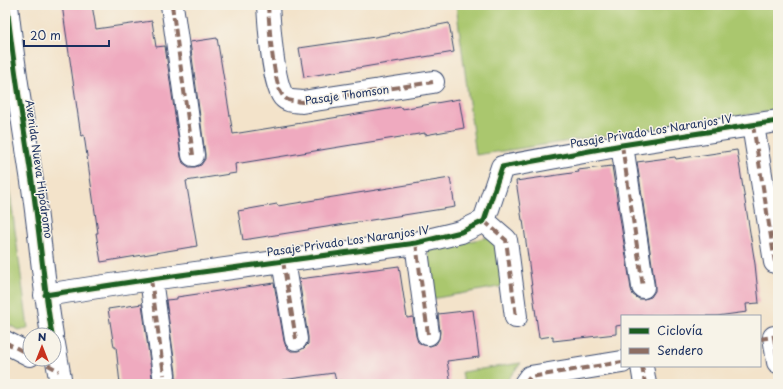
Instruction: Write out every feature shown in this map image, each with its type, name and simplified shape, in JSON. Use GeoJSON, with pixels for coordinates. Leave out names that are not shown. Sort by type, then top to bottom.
{"type":"FeatureCollection","features":[{"type":"Feature","properties":{"kind":"street","name":"Avenida Nueva Hipódromo"},"geometry":{"type":"LineString","coordinates":[[7,5],[9,56],[33,190],[45,295],[51,327]]}},
{"type":"Feature","properties":{"kind":"street"},"geometry":{"type":"LineString","coordinates":[[172,5],[192,154]]}},
{"type":"Feature","properties":{"kind":"street","name":"Pasaje Thomson"},"geometry":{"type":"LineString","coordinates":[[268,5],[275,75],[278,89],[283,97],[291,101],[302,102],[433,82]]}},
{"type":"Feature","properties":{"kind":"street","name":"Pasaje Privado Los Naranjos IV"},"geometry":{"type":"LineString","coordinates":[[45,295],[416,243],[461,232],[484,221],[502,167],[622,145],[778,121]]}},
{"type":"Feature","properties":{"kind":"street"},"geometry":{"type":"LineString","coordinates":[[753,125],[775,262]]}},
{"type":"Feature","properties":{"kind":"street"},"geometry":{"type":"LineString","coordinates":[[622,145],[643,287]]}},
{"type":"Feature","properties":{"kind":"street"},"geometry":{"type":"LineString","coordinates":[[484,221],[506,240],[516,317]]}},
{"type":"Feature","properties":{"kind":"street"},"geometry":{"type":"LineString","coordinates":[[416,243],[428,334]]}},
{"type":"Feature","properties":{"kind":"street"},"geometry":{"type":"LineString","coordinates":[[283,261],[296,339]]}},
{"type":"Feature","properties":{"kind":"street"},"geometry":{"type":"LineString","coordinates":[[152,279],[164,375]]}},
{"type":"Feature","properties":{"kind":"street"},"geometry":{"type":"LineString","coordinates":[[771,338],[778,362]]}},
{"type":"Feature","properties":{"kind":"street"},"geometry":{"type":"LineString","coordinates":[[5,342],[22,351]]}},
{"type":"Feature","properties":{"kind":"street"},"geometry":{"type":"LineString","coordinates":[[525,384],[530,377],[621,362]]}},
{"type":"Feature","properties":{"kind":"street"},"geometry":{"type":"LineString","coordinates":[[47,367],[60,377]]}},
{"type":"Feature","properties":{"kind":"street"},"geometry":{"type":"LineString","coordinates":[[58,367],[60,377]]}},
{"type":"Feature","properties":{"kind":"street"},"geometry":{"type":"LineString","coordinates":[[642,367],[645,384]]}},
{"type":"Feature","properties":{"kind":"green space"},"geometry":{"type":"Polygon","coordinates":[[[456,5],[778,5],[778,110],[476,155],[456,5]]]}},
{"type":"Feature","properties":{"kind":"green space"},"geometry":{"type":"Polygon","coordinates":[[[5,155],[28,327],[22,327],[22,329],[18,330],[5,322],[5,155]]]}},
{"type":"Feature","properties":{"kind":"green space"},"geometry":{"type":"Polygon","coordinates":[[[488,237],[500,247],[504,286],[431,299],[428,251],[488,237]]]}},
{"type":"Feature","properties":{"kind":"green space"},"geometry":{"type":"Polygon","coordinates":[[[521,363],[504,384],[464,384],[462,372],[521,363]]]}},
{"type":"Feature","properties":{"kind":"building"},"geometry":{"type":"Polygon","coordinates":[[[62,5],[92,5],[96,29],[152,21],[156,47],[165,46],[181,157],[183,163],[189,167],[201,165],[205,159],[190,42],[217,38],[233,134],[459,99],[464,128],[235,164],[236,173],[186,181],[197,246],[101,262],[84,135],[81,136],[62,5]]]}},
{"type":"Feature","properties":{"kind":"building"},"geometry":{"type":"Polygon","coordinates":[[[449,23],[454,52],[304,77],[299,48],[375,37],[449,23]]]}},
{"type":"Feature","properties":{"kind":"building"},"geometry":{"type":"Polygon","coordinates":[[[737,150],[755,264],[759,303],[746,304],[747,312],[724,315],[621,315],[621,325],[616,326],[616,334],[553,341],[553,336],[539,338],[523,220],[516,181],[579,172],[578,170],[612,166],[631,289],[633,295],[639,299],[644,299],[651,297],[655,291],[655,285],[637,162],[675,157],[676,159],[737,150]]]}},
{"type":"Feature","properties":{"kind":"building"},"geometry":{"type":"Polygon","coordinates":[[[450,178],[455,207],[243,240],[238,211],[277,204],[278,206],[450,178]]]}},
{"type":"Feature","properties":{"kind":"building"},"geometry":{"type":"Polygon","coordinates":[[[399,266],[407,318],[413,317],[418,342],[423,345],[430,346],[436,344],[439,339],[440,332],[438,314],[473,310],[479,357],[447,361],[451,384],[342,384],[342,380],[336,381],[334,373],[269,382],[270,384],[172,384],[176,379],[176,373],[166,300],[177,299],[177,297],[274,283],[286,347],[291,351],[298,351],[308,344],[299,279],[399,266]]]}},
{"type":"Feature","properties":{"kind":"building"},"geometry":{"type":"Polygon","coordinates":[[[142,304],[152,377],[156,384],[120,384],[116,347],[114,347],[108,309],[142,304]]]}},
{"type":"Feature","properties":{"kind":"marked path"},"geometry":{"type":"LineString","coordinates":[[172,5],[193,155]]}},
{"type":"Feature","properties":{"kind":"marked path"},"geometry":{"type":"LineString","coordinates":[[268,5],[274,68],[280,91],[288,100],[302,102],[433,82]]}},
{"type":"Feature","properties":{"kind":"marked path"},"geometry":{"type":"LineString","coordinates":[[753,125],[775,262]]}},
{"type":"Feature","properties":{"kind":"marked path"},"geometry":{"type":"LineString","coordinates":[[622,145],[643,287]]}},
{"type":"Feature","properties":{"kind":"marked path"},"geometry":{"type":"LineString","coordinates":[[484,221],[506,240],[516,317]]}},
{"type":"Feature","properties":{"kind":"marked path"},"geometry":{"type":"LineString","coordinates":[[416,243],[428,334]]}},
{"type":"Feature","properties":{"kind":"marked path"},"geometry":{"type":"LineString","coordinates":[[283,261],[296,339]]}},
{"type":"Feature","properties":{"kind":"marked path"},"geometry":{"type":"LineString","coordinates":[[151,279],[164,375]]}},
{"type":"Feature","properties":{"kind":"marked path"},"geometry":{"type":"LineString","coordinates":[[761,339],[778,336]]}},
{"type":"Feature","properties":{"kind":"marked path"},"geometry":{"type":"LineString","coordinates":[[774,337],[778,362]]}},
{"type":"Feature","properties":{"kind":"marked path"},"geometry":{"type":"LineString","coordinates":[[5,342],[22,351]]}},
{"type":"Feature","properties":{"kind":"marked path"},"geometry":{"type":"LineString","coordinates":[[525,384],[530,377],[621,362]]}},
{"type":"Feature","properties":{"kind":"marked path"},"geometry":{"type":"LineString","coordinates":[[52,367],[59,371]]}},
{"type":"Feature","properties":{"kind":"marked path"},"geometry":{"type":"LineString","coordinates":[[642,367],[645,384]]}},
{"type":"Feature","properties":{"kind":"cycle path"},"geometry":{"type":"LineString","coordinates":[[7,5],[15,74],[33,188],[51,327]]}},
{"type":"Feature","properties":{"kind":"cycle path"},"geometry":{"type":"LineString","coordinates":[[45,295],[416,243],[461,232],[484,221],[502,167],[622,145],[778,121]]}}]}
